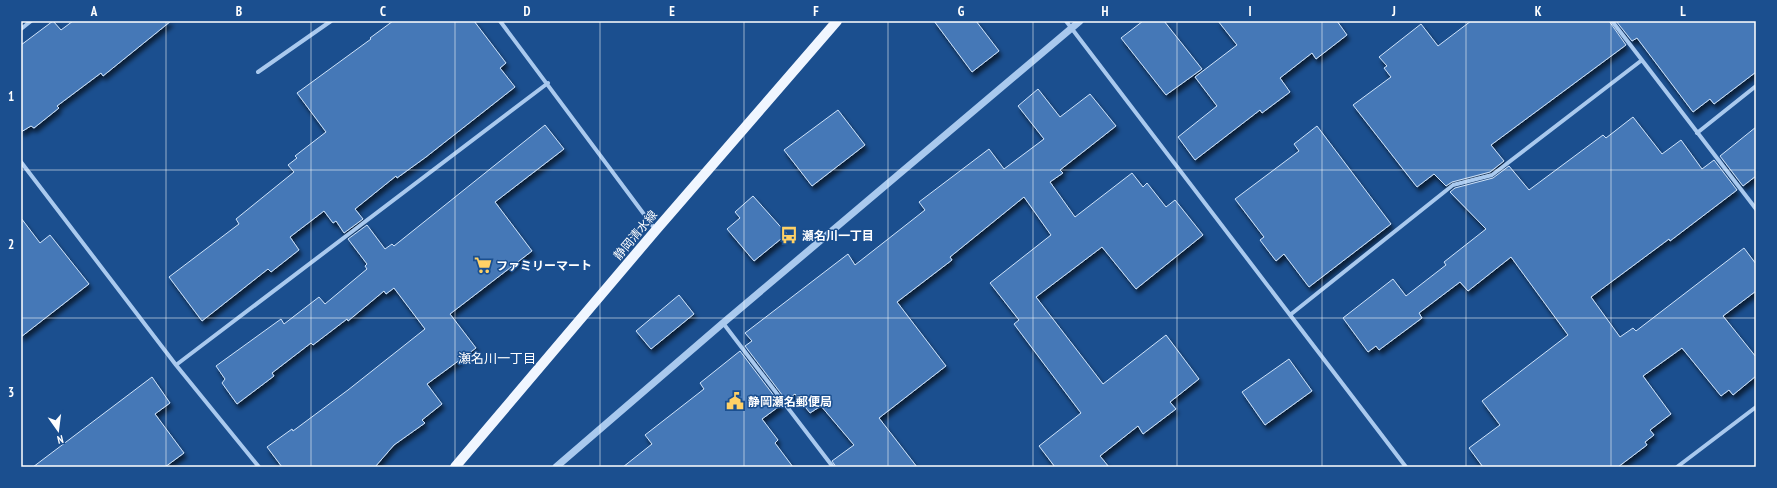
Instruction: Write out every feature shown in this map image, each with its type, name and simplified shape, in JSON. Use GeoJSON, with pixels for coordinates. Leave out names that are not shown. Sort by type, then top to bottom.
{"type":"FeatureCollection","features":[{"type":"Feature","properties":{"kind":"main road","name":"静岡清水線"},"geometry":{"type":"LineString","coordinates":[[456,467],[656,230],[837,21]]}},
{"type":"Feature","properties":{"kind":"street"},"geometry":{"type":"LineString","coordinates":[[21,29],[31,21]]}},
{"type":"Feature","properties":{"kind":"street"},"geometry":{"type":"LineString","coordinates":[[258,72],[331,21]]}},
{"type":"Feature","properties":{"kind":"street"},"geometry":{"type":"LineString","coordinates":[[500,21],[548,83],[656,230]]}},
{"type":"Feature","properties":{"kind":"street"},"geometry":{"type":"LineString","coordinates":[[1066,21],[1406,467]]}},
{"type":"Feature","properties":{"kind":"street"},"geometry":{"type":"LineString","coordinates":[[556,467],[723,323],[1080,21]]}},
{"type":"Feature","properties":{"kind":"street"},"geometry":{"type":"LineString","coordinates":[[1612,21],[1756,209]]}},
{"type":"Feature","properties":{"kind":"street"},"geometry":{"type":"LineString","coordinates":[[1290,315],[1454,185],[1492,175],[1642,60]]}},
{"type":"Feature","properties":{"kind":"street"},"geometry":{"type":"LineString","coordinates":[[176,366],[548,83]]}},
{"type":"Feature","properties":{"kind":"street"},"geometry":{"type":"LineString","coordinates":[[1697,133],[1756,86]]}},
{"type":"Feature","properties":{"kind":"street"},"geometry":{"type":"LineString","coordinates":[[21,162],[176,366],[259,467]]}},
{"type":"Feature","properties":{"kind":"street"},"geometry":{"type":"LineString","coordinates":[[723,323],[833,467]]}},
{"type":"Feature","properties":{"kind":"street"},"geometry":{"type":"LineString","coordinates":[[1677,467],[1756,407]]}},
{"type":"Feature","properties":{"kind":"building"},"geometry":{"type":"Polygon","coordinates":[[[53,21],[61,30],[73,21],[171,21],[103,76],[101,73],[57,106],[59,108],[34,128],[31,126],[21,132],[21,45],[53,21]]]}},
{"type":"Feature","properties":{"kind":"building"},"geometry":{"type":"Polygon","coordinates":[[[393,21],[474,21],[506,63],[500,68],[515,87],[426,157],[397,178],[396,176],[355,209],[363,219],[344,233],[336,221],[333,223],[324,211],[290,237],[299,250],[271,272],[268,269],[202,321],[169,277],[239,224],[236,219],[294,172],[288,165],[297,158],[295,156],[326,132],[297,93],[393,21]]]}},
{"type":"Feature","properties":{"kind":"building"},"geometry":{"type":"Polygon","coordinates":[[[934,21],[976,21],[999,51],[972,72],[934,21]]]}},
{"type":"Feature","properties":{"kind":"building"},"geometry":{"type":"Polygon","coordinates":[[[1143,21],[1164,21],[1202,69],[1166,95],[1121,38],[1143,21]]]}},
{"type":"Feature","properties":{"kind":"building"},"geometry":{"type":"Polygon","coordinates":[[[1218,21],[1337,21],[1347,35],[1316,59],[1312,53],[1280,78],[1290,92],[1262,113],[1260,110],[1195,160],[1178,137],[1217,106],[1195,77],[1237,45],[1218,21]]]}},
{"type":"Feature","properties":{"kind":"building"},"geometry":{"type":"Polygon","coordinates":[[[1471,21],[1609,21],[1626,45],[1491,145],[1504,161],[1490,172],[1452,182],[1446,186],[1434,174],[1417,187],[1353,105],[1391,77],[1384,68],[1387,66],[1379,57],[1421,24],[1438,46],[1471,21]]]}},
{"type":"Feature","properties":{"kind":"building"},"geometry":{"type":"Polygon","coordinates":[[[1616,21],[1756,21],[1756,72],[1714,104],[1710,99],[1693,112],[1637,38],[1632,41],[1616,21]]]}},
{"type":"Feature","properties":{"kind":"building"},"geometry":{"type":"Polygon","coordinates":[[[1038,89],[1060,117],[1090,94],[1116,126],[1060,170],[1063,173],[1050,182],[1075,217],[1132,173],[1143,187],[1147,183],[1166,207],[1175,200],[1203,235],[1136,289],[1102,247],[1036,297],[1103,384],[1166,335],[1199,379],[1170,402],[1176,409],[1143,434],[1138,426],[1100,456],[1109,467],[1055,467],[1039,446],[1081,413],[1014,324],[1019,320],[990,283],[1051,235],[1024,197],[950,257],[952,260],[897,302],[946,366],[879,418],[917,467],[836,467],[832,461],[854,445],[821,406],[810,413],[795,394],[786,400],[745,346],[752,341],[745,333],[848,254],[855,265],[925,210],[919,202],[989,149],[1004,169],[1044,139],[1018,106],[1038,89]]]}},
{"type":"Feature","properties":{"kind":"building"},"geometry":{"type":"Polygon","coordinates":[[[838,110],[865,145],[812,186],[784,150],[838,110]]]}},
{"type":"Feature","properties":{"kind":"building"},"geometry":{"type":"Polygon","coordinates":[[[1633,117],[1662,154],[1681,140],[1702,169],[1714,160],[1737,190],[1670,241],[1669,239],[1591,297],[1620,337],[1633,328],[1636,331],[1744,248],[1756,264],[1756,291],[1723,316],[1756,357],[1756,376],[1733,395],[1729,390],[1721,396],[1682,348],[1643,376],[1671,414],[1650,430],[1654,435],[1645,442],[1647,445],[1618,467],[1483,467],[1469,448],[1500,425],[1482,401],[1568,335],[1511,257],[1468,291],[1460,282],[1419,313],[1422,318],[1379,350],[1376,346],[1368,352],[1343,318],[1393,279],[1406,296],[1446,265],[1444,262],[1486,229],[1450,192],[1455,188],[1493,178],[1509,166],[1529,190],[1603,135],[1606,138],[1633,117]]]}},
{"type":"Feature","properties":{"kind":"building"},"geometry":{"type":"Polygon","coordinates":[[[545,125],[564,149],[495,202],[532,251],[450,314],[476,348],[427,384],[442,404],[422,420],[425,423],[394,445],[375,467],[282,467],[267,447],[292,429],[293,431],[348,390],[425,329],[394,288],[386,294],[384,291],[348,321],[347,319],[313,345],[311,343],[272,373],[274,376],[237,404],[222,383],[225,379],[216,366],[281,319],[284,324],[319,297],[325,304],[367,269],[365,266],[367,264],[348,239],[367,225],[385,249],[392,244],[394,246],[545,125]]]}},
{"type":"Feature","properties":{"kind":"building"},"geometry":{"type":"Polygon","coordinates":[[[1317,126],[1391,224],[1309,287],[1284,254],[1276,261],[1260,240],[1264,237],[1235,199],[1299,151],[1294,144],[1317,126]]]}},
{"type":"Feature","properties":{"kind":"building"},"geometry":{"type":"Polygon","coordinates":[[[1756,127],[1756,176],[1743,186],[1720,156],[1756,127]]]}},
{"type":"Feature","properties":{"kind":"building"},"geometry":{"type":"Polygon","coordinates":[[[753,196],[787,234],[754,261],[727,229],[740,218],[735,212],[753,196]]]}},
{"type":"Feature","properties":{"kind":"building"},"geometry":{"type":"Polygon","coordinates":[[[21,218],[40,243],[50,235],[89,284],[21,337],[21,218]]]}},
{"type":"Feature","properties":{"kind":"building"},"geometry":{"type":"Polygon","coordinates":[[[679,295],[694,314],[651,349],[636,331],[679,295]]]}},
{"type":"Feature","properties":{"kind":"building"},"geometry":{"type":"Polygon","coordinates":[[[740,351],[781,405],[762,419],[778,440],[775,443],[793,467],[623,467],[652,444],[645,435],[704,389],[700,383],[740,351]]]}},
{"type":"Feature","properties":{"kind":"building"},"geometry":{"type":"Polygon","coordinates":[[[1289,359],[1312,391],[1265,425],[1242,392],[1289,359]]]}},
{"type":"Feature","properties":{"kind":"building"},"geometry":{"type":"Polygon","coordinates":[[[152,377],[170,403],[155,414],[184,453],[165,467],[33,467],[152,377]]]}},
{"type":"Feature","properties":{"kind":"place","name":"瀬名川一丁目"},"geometry":{"type":"Point","coordinates":[789,235]}},
{"type":"Feature","properties":{"kind":"place","name":"ファミリーマート"},"geometry":{"type":"Point","coordinates":[483,265]}},
{"type":"Feature","properties":{"kind":"place","name":"静岡瀬名郵便局"},"geometry":{"type":"Point","coordinates":[735,401]}},
{"type":"Feature","properties":{"kind":"district","name":"瀬名川一丁目"},"geometry":{"type":"Point","coordinates":[497,358]}}]}
